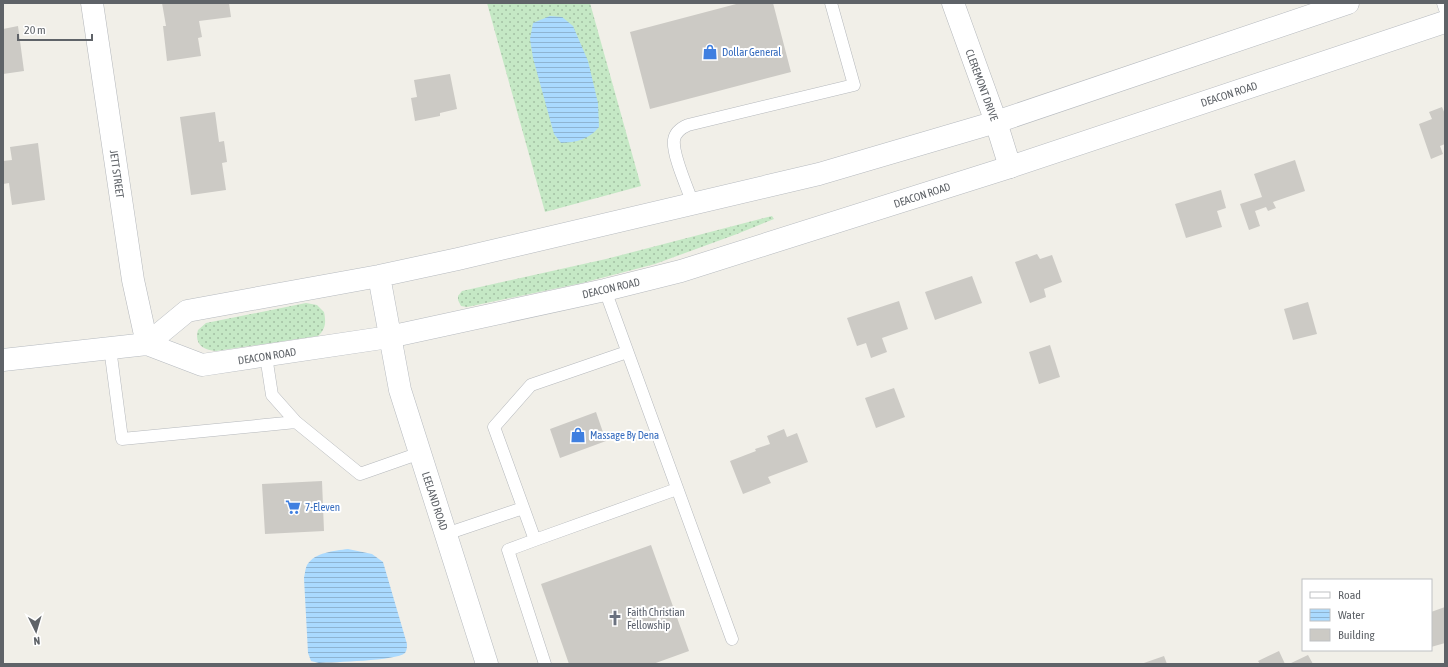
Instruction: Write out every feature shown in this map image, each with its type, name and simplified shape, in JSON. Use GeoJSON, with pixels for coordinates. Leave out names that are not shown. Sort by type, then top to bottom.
{"type":"FeatureCollection","features":[{"type":"Feature","properties":{"kind":"main road","name":"JETT STREET"},"geometry":{"type":"LineString","coordinates":[[92,3],[133,280],[147,344]]}},
{"type":"Feature","properties":{"kind":"main road","name":"CLEREMONT DRIVE"},"geometry":{"type":"LineString","coordinates":[[953,3],[996,122],[1010,167]]}},
{"type":"Feature","properties":{"kind":"main road"},"geometry":{"type":"LineString","coordinates":[[147,344],[187,311],[379,276],[458,259],[819,174],[996,122],[1348,3]]}},
{"type":"Feature","properties":{"kind":"main road","name":"DEACON ROAD"},"geometry":{"type":"LineString","coordinates":[[3,360],[147,344],[202,366],[389,337],[605,290],[681,271],[1010,167],[1445,22]]}},
{"type":"Feature","properties":{"kind":"main road"},"geometry":{"type":"LineString","coordinates":[[379,276],[389,337]]}},
{"type":"Feature","properties":{"kind":"main road","name":"LEELAND ROAD"},"geometry":{"type":"LineString","coordinates":[[389,337],[400,390],[486,664]]}},
{"type":"Feature","properties":{"kind":"lane"},"geometry":{"type":"LineString","coordinates":[[693,204],[674,146],[674,139],[677,132],[681,128],[688,125],[854,85],[831,3]]}},
{"type":"Feature","properties":{"kind":"lane"},"geometry":{"type":"LineString","coordinates":[[1442,3],[1445,9]]}},
{"type":"Feature","properties":{"kind":"lane"},"geometry":{"type":"LineString","coordinates":[[605,290],[732,639]]}},
{"type":"Feature","properties":{"kind":"lane"},"geometry":{"type":"LineString","coordinates":[[110,348],[122,439],[296,422]]}},
{"type":"Feature","properties":{"kind":"lane"},"geometry":{"type":"LineString","coordinates":[[535,540],[494,427],[531,385],[627,352]]}},
{"type":"Feature","properties":{"kind":"lane"},"geometry":{"type":"LineString","coordinates":[[266,356],[272,396],[296,422],[360,474],[420,453]]}},
{"type":"Feature","properties":{"kind":"lane"},"geometry":{"type":"LineString","coordinates":[[545,664],[508,550],[677,489]]}},
{"type":"Feature","properties":{"kind":"lane"},"geometry":{"type":"LineString","coordinates":[[446,534],[523,508]]}},
{"type":"Feature","properties":{"kind":"green space"},"geometry":{"type":"Polygon","coordinates":[[[487,3],[590,3],[641,186],[545,212],[487,3]]]}},
{"type":"Feature","properties":{"kind":"green space"},"geometry":{"type":"Polygon","coordinates":[[[772,216],[774,219],[655,264],[582,283],[467,307],[461,306],[458,300],[458,296],[462,291],[606,259],[772,216]]]}},
{"type":"Feature","properties":{"kind":"green space"},"geometry":{"type":"Polygon","coordinates":[[[306,303],[317,305],[324,312],[325,325],[323,331],[318,336],[216,351],[204,348],[197,339],[198,330],[206,323],[306,303]]]}},
{"type":"Feature","properties":{"kind":"water"},"geometry":{"type":"Polygon","coordinates":[[[550,16],[562,17],[573,26],[588,61],[598,103],[599,127],[591,135],[582,140],[561,143],[554,134],[533,58],[530,39],[533,23],[550,16]]]}},
{"type":"Feature","properties":{"kind":"water"},"geometry":{"type":"Polygon","coordinates":[[[348,549],[372,554],[383,562],[407,644],[407,650],[405,653],[390,658],[364,661],[319,663],[311,661],[308,653],[304,578],[306,567],[315,557],[348,549]]]}},
{"type":"Feature","properties":{"kind":"building"},"geometry":{"type":"Polygon","coordinates":[[[162,3],[229,3],[231,17],[199,21],[202,37],[198,38],[201,56],[167,61],[163,26],[166,26],[162,3]]]}},
{"type":"Feature","properties":{"kind":"building","name":"Dollar General"},"geometry":{"type":"Polygon","coordinates":[[[740,3],[773,3],[791,72],[650,109],[630,32],[740,3]]]}},
{"type":"Feature","properties":{"kind":"building"},"geometry":{"type":"Polygon","coordinates":[[[18,26],[24,71],[3,74],[3,29],[18,26]]]}},
{"type":"Feature","properties":{"kind":"building"},"geometry":{"type":"Polygon","coordinates":[[[450,74],[457,109],[440,113],[440,116],[415,121],[411,98],[417,97],[414,80],[450,74]]]}},
{"type":"Feature","properties":{"kind":"building"},"geometry":{"type":"Polygon","coordinates":[[[1442,107],[1445,114],[1445,144],[1440,146],[1443,154],[1431,159],[1419,124],[1432,119],[1429,112],[1442,107]]]}},
{"type":"Feature","properties":{"kind":"building"},"geometry":{"type":"Polygon","coordinates":[[[215,112],[219,142],[224,141],[227,162],[222,163],[226,190],[191,195],[180,117],[215,112]]]}},
{"type":"Feature","properties":{"kind":"building"},"geometry":{"type":"Polygon","coordinates":[[[38,143],[45,200],[12,205],[9,183],[3,184],[3,161],[12,160],[10,147],[38,143]]]}},
{"type":"Feature","properties":{"kind":"building"},"geometry":{"type":"Polygon","coordinates":[[[1295,160],[1305,191],[1273,202],[1276,208],[1268,211],[1266,207],[1255,211],[1260,226],[1249,230],[1240,204],[1262,197],[1254,174],[1295,160]]]}},
{"type":"Feature","properties":{"kind":"building"},"geometry":{"type":"Polygon","coordinates":[[[1221,190],[1226,208],[1217,211],[1222,227],[1186,238],[1175,204],[1221,190]]]}},
{"type":"Feature","properties":{"kind":"building"},"geometry":{"type":"Polygon","coordinates":[[[1037,254],[1040,259],[1052,255],[1062,282],[1044,289],[1046,297],[1030,303],[1015,262],[1037,254]]]}},
{"type":"Feature","properties":{"kind":"building"},"geometry":{"type":"Polygon","coordinates":[[[972,276],[982,303],[935,320],[925,292],[972,276]]]}},
{"type":"Feature","properties":{"kind":"building"},"geometry":{"type":"Polygon","coordinates":[[[899,301],[908,329],[882,338],[887,352],[871,358],[866,343],[857,346],[847,318],[899,301]]]}},
{"type":"Feature","properties":{"kind":"building"},"geometry":{"type":"Polygon","coordinates":[[[1308,302],[1317,334],[1293,340],[1284,309],[1308,302]]]}},
{"type":"Feature","properties":{"kind":"building"},"geometry":{"type":"Polygon","coordinates":[[[1050,345],[1060,377],[1039,384],[1029,352],[1050,345]]]}},
{"type":"Feature","properties":{"kind":"building"},"geometry":{"type":"Polygon","coordinates":[[[894,388],[905,417],[876,428],[865,398],[894,388]]]}},
{"type":"Feature","properties":{"kind":"building","name":"Massage By Dena"},"geometry":{"type":"Polygon","coordinates":[[[596,412],[606,441],[560,458],[550,429],[596,412]]]}},
{"type":"Feature","properties":{"kind":"building"},"geometry":{"type":"Polygon","coordinates":[[[784,429],[787,437],[797,433],[808,462],[768,477],[771,483],[743,494],[730,461],[756,451],[755,449],[770,444],[767,436],[784,429]]]}},
{"type":"Feature","properties":{"kind":"building","name":"7-Eleven"},"geometry":{"type":"Polygon","coordinates":[[[322,481],[324,531],[265,534],[262,484],[322,481]]]}},
{"type":"Feature","properties":{"kind":"building","name":"Faith Christian Fellowship"},"geometry":{"type":"Polygon","coordinates":[[[651,545],[689,651],[653,664],[569,664],[541,584],[651,545]]]}},
{"type":"Feature","properties":{"kind":"building"},"geometry":{"type":"Polygon","coordinates":[[[1445,607],[1445,643],[1432,647],[1432,612],[1445,607]]]}},
{"type":"Feature","properties":{"kind":"building"},"geometry":{"type":"Polygon","coordinates":[[[1279,651],[1285,664],[1260,664],[1258,661],[1279,651]]]}},
{"type":"Feature","properties":{"kind":"building"},"geometry":{"type":"Polygon","coordinates":[[[1308,655],[1313,664],[1289,664],[1308,655]]]}},
{"type":"Feature","properties":{"kind":"building"},"geometry":{"type":"Polygon","coordinates":[[[1164,656],[1167,664],[1141,664],[1164,656]]]}},
{"type":"Feature","properties":{"kind":"place","name":"Dollar General"},"geometry":{"type":"Point","coordinates":[710,52]}},
{"type":"Feature","properties":{"kind":"place","name":"Massage By Dena"},"geometry":{"type":"Point","coordinates":[578,435]}},
{"type":"Feature","properties":{"kind":"place","name":"7-Eleven"},"geometry":{"type":"Point","coordinates":[293,507]}},
{"type":"Feature","properties":{"kind":"place","name":"Faith Christian Fellowship"},"geometry":{"type":"Point","coordinates":[615,618]}}]}
